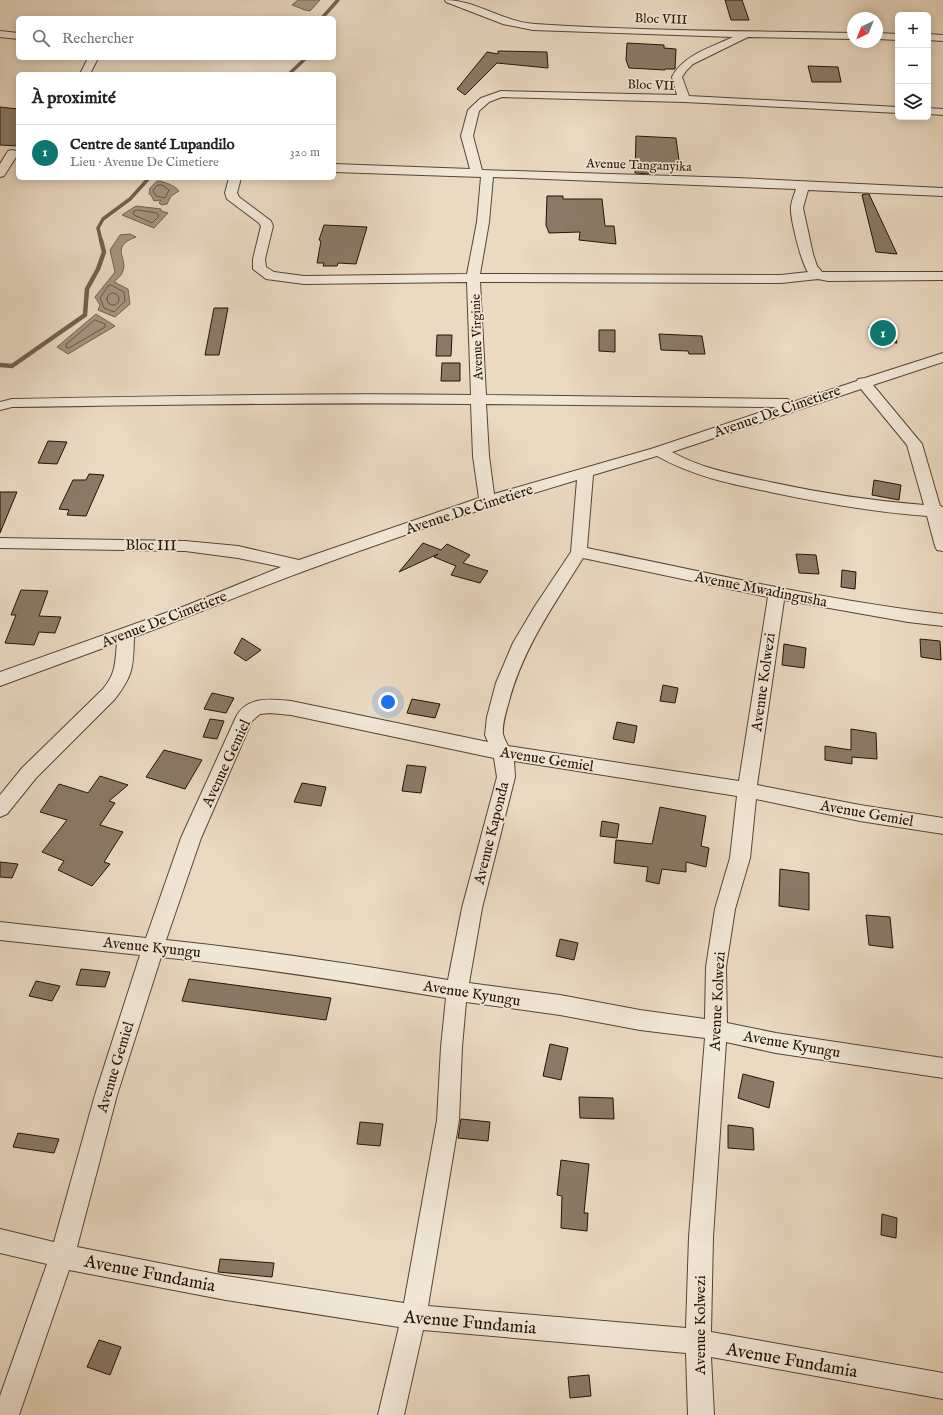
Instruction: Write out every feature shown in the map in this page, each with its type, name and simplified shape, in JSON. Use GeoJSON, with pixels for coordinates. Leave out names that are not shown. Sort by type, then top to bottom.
{"type":"FeatureCollection","features":[{"type":"Feature","properties":{"kind":"street","name":"Bloc VIII"},"geometry":{"type":"LineString","coordinates":[[450,0],[507,22],[533,27],[847,36]]}},
{"type":"Feature","properties":{"kind":"street"},"geometry":{"type":"LineString","coordinates":[[0,34],[16,36]]}},
{"type":"Feature","properties":{"kind":"street"},"geometry":{"type":"LineString","coordinates":[[684,99],[677,77],[681,68],[689,62],[747,34]]}},
{"type":"Feature","properties":{"kind":"street"},"geometry":{"type":"LineString","coordinates":[[883,36],[895,37]]}},
{"type":"Feature","properties":{"kind":"street"},"geometry":{"type":"LineString","coordinates":[[931,37],[943,38]]}},
{"type":"Feature","properties":{"kind":"street"},"geometry":{"type":"LineString","coordinates":[[86,72],[92,60]]}},
{"type":"Feature","properties":{"kind":"street","name":"Bloc VII"},"geometry":{"type":"LineString","coordinates":[[482,173],[467,136],[474,110],[485,100],[501,94],[684,99],[895,110]]}},
{"type":"Feature","properties":{"kind":"street"},"geometry":{"type":"LineString","coordinates":[[931,111],[943,112]]}},
{"type":"Feature","properties":{"kind":"street"},"geometry":{"type":"LineString","coordinates":[[0,173],[10,154]]}},
{"type":"Feature","properties":{"kind":"street","name":"Avenue Tanganyika"},"geometry":{"type":"LineString","coordinates":[[336,168],[421,170],[943,192]]}},
{"type":"Feature","properties":{"kind":"street","name":"Avenue Virginie"},"geometry":{"type":"LineString","coordinates":[[482,173],[483,222],[474,278],[481,456],[487,501]]}},
{"type":"Feature","properties":{"kind":"street"},"geometry":{"type":"LineString","coordinates":[[234,180],[231,193],[233,199],[265,221],[267,226],[260,259],[260,269],[271,276],[304,280],[521,277],[608,279],[781,279],[818,275],[828,277],[943,276]]}},
{"type":"Feature","properties":{"kind":"street"},"geometry":{"type":"LineString","coordinates":[[803,186],[797,208],[811,267],[818,275]]}},
{"type":"Feature","properties":{"kind":"street","name":"Avenue De Cimetiere"},"geometry":{"type":"LineString","coordinates":[[0,679],[191,610],[300,566],[487,501],[584,474],[943,356]]}},
{"type":"Feature","properties":{"kind":"street"},"geometry":{"type":"LineString","coordinates":[[863,382],[914,444],[938,512],[943,546]]}},
{"type":"Feature","properties":{"kind":"street"},"geometry":{"type":"LineString","coordinates":[[0,406],[12,403],[126,400],[479,398],[646,402],[801,403]]}},
{"type":"Feature","properties":{"kind":"street"},"geometry":{"type":"LineString","coordinates":[[659,450],[682,463],[725,478],[814,497],[864,505],[938,512]]}},
{"type":"Feature","properties":{"kind":"street"},"geometry":{"type":"LineString","coordinates":[[579,552],[584,474]]}},
{"type":"Feature","properties":{"kind":"street","name":"Bloc III"},"geometry":{"type":"LineString","coordinates":[[0,543],[185,546],[238,552],[300,566]]}},
{"type":"Feature","properties":{"kind":"street","name":"Avenue Mwadingusha"},"geometry":{"type":"LineString","coordinates":[[579,552],[777,593],[908,616],[943,620]]}},
{"type":"Feature","properties":{"kind":"street","name":"Avenue Kaponda"},"geometry":{"type":"LineString","coordinates":[[391,1415],[414,1317],[448,1120],[449,1088],[457,991],[467,928],[506,776],[502,752],[494,735],[496,717],[505,683],[522,643],[541,610],[579,552]]}},
{"type":"Feature","properties":{"kind":"street","name":"Avenue Kolwezi"},"geometry":{"type":"LineString","coordinates":[[701,1415],[698,1342],[701,1237],[716,1030],[716,966],[725,909],[740,858],[748,790],[777,593]]}},
{"type":"Feature","properties":{"kind":"street"},"geometry":{"type":"LineString","coordinates":[[0,809],[29,773],[109,694],[120,680],[124,667],[126,633]]}},
{"type":"Feature","properties":{"kind":"street","name":"Avenue Gemiel"},"geometry":{"type":"LineString","coordinates":[[6,1415],[62,1256],[106,1095],[153,948],[192,838],[245,717],[255,708],[270,706],[291,708],[502,752],[748,790],[860,813],[943,826]]}},
{"type":"Feature","properties":{"kind":"street","name":"Avenue Kyungu"},"geometry":{"type":"LineString","coordinates":[[0,930],[226,955],[339,971],[499,998],[560,1005],[640,1020],[716,1030],[776,1043],[943,1068]]}},
{"type":"Feature","properties":{"kind":"street","name":"Avenue Fundamia"},"geometry":{"type":"LineString","coordinates":[[0,1241],[62,1256],[226,1288],[414,1317],[698,1342],[943,1386]]}},
{"type":"Feature","properties":{"kind":"water"},"geometry":{"type":"Polygon","coordinates":[[[298,0],[320,0],[310,11],[292,5],[298,0]]]}},
{"type":"Feature","properties":{"kind":"water"},"geometry":{"type":"Polygon","coordinates":[[[157,181],[169,184],[179,191],[171,196],[167,204],[162,205],[159,203],[161,200],[154,201],[149,194],[150,188],[157,181]]]}},
{"type":"Feature","properties":{"kind":"water"},"geometry":{"type":"Polygon","coordinates":[[[136,206],[161,209],[161,211],[168,213],[154,228],[122,215],[136,206]]]}},
{"type":"Feature","properties":{"kind":"water"},"geometry":{"type":"Polygon","coordinates":[[[130,234],[136,237],[123,245],[121,249],[124,268],[121,275],[114,282],[128,289],[130,304],[115,317],[98,310],[100,305],[95,297],[115,272],[110,250],[120,235],[130,234]]]}},
{"type":"Feature","properties":{"kind":"water"},"geometry":{"type":"Polygon","coordinates":[[[96,314],[115,326],[68,354],[57,347],[96,314]]]}},
{"type":"Feature","properties":{"kind":"building"},"geometry":{"type":"Polygon","coordinates":[[[725,0],[742,0],[749,20],[731,20],[725,0]]]}},
{"type":"Feature","properties":{"kind":"building"},"geometry":{"type":"Polygon","coordinates":[[[627,43],[664,45],[664,48],[676,49],[675,69],[665,70],[629,68],[626,60],[627,43]]]}},
{"type":"Feature","properties":{"kind":"building"},"geometry":{"type":"Polygon","coordinates":[[[498,51],[547,52],[548,68],[497,63],[465,95],[457,89],[487,52],[498,54],[498,51]]]}},
{"type":"Feature","properties":{"kind":"building"},"geometry":{"type":"Polygon","coordinates":[[[808,66],[838,67],[841,82],[812,82],[808,66]]]}},
{"type":"Feature","properties":{"kind":"building"},"geometry":{"type":"Polygon","coordinates":[[[0,107],[16,109],[16,146],[0,145],[0,107]]]}},
{"type":"Feature","properties":{"kind":"building"},"geometry":{"type":"Polygon","coordinates":[[[636,136],[676,138],[680,168],[652,167],[651,174],[635,173],[636,136]]]}},
{"type":"Feature","properties":{"kind":"building"},"geometry":{"type":"Polygon","coordinates":[[[869,194],[897,254],[876,252],[862,195],[869,194]]]}},
{"type":"Feature","properties":{"kind":"building"},"geometry":{"type":"Polygon","coordinates":[[[547,196],[563,196],[563,199],[602,199],[605,226],[614,226],[616,244],[579,240],[580,232],[549,233],[546,225],[547,196]]]}},
{"type":"Feature","properties":{"kind":"building"},"geometry":{"type":"Polygon","coordinates":[[[324,225],[367,227],[356,264],[338,263],[337,266],[323,266],[324,263],[317,263],[321,241],[319,240],[324,225]]]}},
{"type":"Feature","properties":{"kind":"building"},"geometry":{"type":"Polygon","coordinates":[[[214,308],[228,308],[219,355],[205,355],[214,308]]]}},
{"type":"Feature","properties":{"kind":"building"},"geometry":{"type":"Polygon","coordinates":[[[892,326],[897,343],[874,340],[869,327],[892,326]]]}},
{"type":"Feature","properties":{"kind":"building"},"geometry":{"type":"Polygon","coordinates":[[[599,330],[615,330],[615,352],[599,351],[599,330]]]}},
{"type":"Feature","properties":{"kind":"building"},"geometry":{"type":"Polygon","coordinates":[[[659,334],[702,336],[705,354],[689,354],[688,351],[661,350],[659,334]]]}},
{"type":"Feature","properties":{"kind":"building"},"geometry":{"type":"Polygon","coordinates":[[[437,335],[452,335],[451,356],[436,356],[437,335]]]}},
{"type":"Feature","properties":{"kind":"building"},"geometry":{"type":"Polygon","coordinates":[[[442,363],[460,363],[460,381],[441,381],[442,363]]]}},
{"type":"Feature","properties":{"kind":"building"},"geometry":{"type":"Polygon","coordinates":[[[48,441],[67,442],[57,464],[38,463],[48,441]]]}},
{"type":"Feature","properties":{"kind":"building"},"geometry":{"type":"Polygon","coordinates":[[[89,474],[104,475],[86,516],[67,515],[69,510],[59,509],[73,480],[86,480],[89,474]]]}},
{"type":"Feature","properties":{"kind":"building"},"geometry":{"type":"Polygon","coordinates":[[[874,480],[901,485],[899,500],[872,495],[874,480]]]}},
{"type":"Feature","properties":{"kind":"building"},"geometry":{"type":"Polygon","coordinates":[[[0,492],[17,492],[0,533],[0,492]]]}},
{"type":"Feature","properties":{"kind":"building"},"geometry":{"type":"Polygon","coordinates":[[[423,543],[441,550],[447,544],[470,555],[463,563],[488,571],[480,583],[451,575],[456,566],[434,557],[438,554],[399,572],[423,543]]]}},
{"type":"Feature","properties":{"kind":"building"},"geometry":{"type":"Polygon","coordinates":[[[796,554],[816,555],[819,574],[799,573],[796,554]]]}},
{"type":"Feature","properties":{"kind":"building"},"geometry":{"type":"Polygon","coordinates":[[[842,570],[856,572],[855,589],[841,587],[842,570]]]}},
{"type":"Feature","properties":{"kind":"building"},"geometry":{"type":"Polygon","coordinates":[[[21,590],[48,591],[39,616],[61,617],[55,633],[39,632],[34,645],[5,643],[16,615],[11,615],[21,590]]]}},
{"type":"Feature","properties":{"kind":"building"},"geometry":{"type":"Polygon","coordinates":[[[242,638],[261,650],[246,661],[234,653],[242,638]]]}},
{"type":"Feature","properties":{"kind":"building"},"geometry":{"type":"Polygon","coordinates":[[[920,639],[940,641],[941,660],[921,657],[920,639]]]}},
{"type":"Feature","properties":{"kind":"building"},"geometry":{"type":"Polygon","coordinates":[[[784,644],[806,648],[804,668],[782,665],[784,644]]]}},
{"type":"Feature","properties":{"kind":"building"},"geometry":{"type":"Polygon","coordinates":[[[663,685],[678,688],[675,703],[660,701],[663,685]]]}},
{"type":"Feature","properties":{"kind":"building"},"geometry":{"type":"Polygon","coordinates":[[[212,693],[234,698],[226,713],[204,709],[212,693]]]}},
{"type":"Feature","properties":{"kind":"building"},"geometry":{"type":"Polygon","coordinates":[[[412,699],[440,704],[435,718],[407,713],[412,699]]]}},
{"type":"Feature","properties":{"kind":"building"},"geometry":{"type":"Polygon","coordinates":[[[210,719],[224,721],[217,739],[203,737],[210,719]]]}},
{"type":"Feature","properties":{"kind":"building"},"geometry":{"type":"Polygon","coordinates":[[[617,722],[637,726],[634,743],[613,739],[617,722]]]}},
{"type":"Feature","properties":{"kind":"building"},"geometry":{"type":"Polygon","coordinates":[[[851,729],[876,733],[877,759],[852,757],[852,764],[825,760],[825,746],[851,750],[851,729]]]}},
{"type":"Feature","properties":{"kind":"building"},"geometry":{"type":"Polygon","coordinates":[[[164,750],[202,760],[185,789],[146,777],[164,750]]]}},
{"type":"Feature","properties":{"kind":"building"},"geometry":{"type":"Polygon","coordinates":[[[407,765],[426,767],[421,793],[402,791],[407,765]]]}},
{"type":"Feature","properties":{"kind":"building"},"geometry":{"type":"Polygon","coordinates":[[[100,776],[128,785],[109,801],[115,803],[100,825],[123,832],[104,862],[110,864],[92,886],[58,870],[64,861],[42,852],[67,820],[40,812],[59,784],[88,793],[100,776]]]}},
{"type":"Feature","properties":{"kind":"building"},"geometry":{"type":"Polygon","coordinates":[[[302,783],[326,787],[321,806],[294,802],[302,783]]]}},
{"type":"Feature","properties":{"kind":"building"},"geometry":{"type":"Polygon","coordinates":[[[660,807],[706,816],[701,846],[709,848],[706,867],[686,862],[686,872],[662,869],[659,884],[646,881],[648,867],[614,863],[616,840],[652,844],[660,807]]]}},
{"type":"Feature","properties":{"kind":"building"},"geometry":{"type":"Polygon","coordinates":[[[602,821],[619,824],[617,838],[600,836],[602,821]]]}},
{"type":"Feature","properties":{"kind":"building"},"geometry":{"type":"Polygon","coordinates":[[[0,862],[18,864],[12,878],[0,877],[0,862]]]}},
{"type":"Feature","properties":{"kind":"building"},"geometry":{"type":"Polygon","coordinates":[[[780,869],[809,873],[809,910],[779,906],[780,869]]]}},
{"type":"Feature","properties":{"kind":"building"},"geometry":{"type":"Polygon","coordinates":[[[866,915],[890,917],[893,948],[869,945],[866,915]]]}},
{"type":"Feature","properties":{"kind":"building"},"geometry":{"type":"Polygon","coordinates":[[[560,939],[578,943],[574,960],[556,956],[560,939]]]}},
{"type":"Feature","properties":{"kind":"building"},"geometry":{"type":"Polygon","coordinates":[[[81,969],[110,972],[105,987],[76,985],[81,969]]]}},
{"type":"Feature","properties":{"kind":"building"},"geometry":{"type":"Polygon","coordinates":[[[189,979],[331,998],[326,1020],[182,1001],[189,979]]]}},
{"type":"Feature","properties":{"kind":"building"},"geometry":{"type":"Polygon","coordinates":[[[36,981],[60,986],[52,1001],[29,996],[36,981]]]}},
{"type":"Feature","properties":{"kind":"building"},"geometry":{"type":"Polygon","coordinates":[[[550,1044],[568,1048],[561,1080],[543,1076],[550,1044]]]}},
{"type":"Feature","properties":{"kind":"building"},"geometry":{"type":"Polygon","coordinates":[[[743,1074],[774,1082],[769,1108],[738,1098],[743,1074]]]}},
{"type":"Feature","properties":{"kind":"building"},"geometry":{"type":"Polygon","coordinates":[[[579,1097],[613,1098],[614,1119],[580,1118],[579,1097]]]}},
{"type":"Feature","properties":{"kind":"building"},"geometry":{"type":"Polygon","coordinates":[[[461,1119],[490,1122],[488,1141],[458,1138],[461,1119]]]}},
{"type":"Feature","properties":{"kind":"building"},"geometry":{"type":"Polygon","coordinates":[[[360,1122],[383,1124],[380,1146],[357,1144],[360,1122]]]}},
{"type":"Feature","properties":{"kind":"building"},"geometry":{"type":"Polygon","coordinates":[[[728,1125],[753,1128],[754,1150],[728,1148],[728,1125]]]}},
{"type":"Feature","properties":{"kind":"building"},"geometry":{"type":"Polygon","coordinates":[[[18,1133],[59,1139],[54,1153],[13,1147],[18,1133]]]}},
{"type":"Feature","properties":{"kind":"building"},"geometry":{"type":"Polygon","coordinates":[[[561,1160],[589,1164],[584,1213],[588,1213],[587,1231],[561,1228],[562,1196],[557,1195],[561,1160]]]}},
{"type":"Feature","properties":{"kind":"building"},"geometry":{"type":"Polygon","coordinates":[[[882,1214],[897,1218],[896,1238],[881,1235],[882,1214]]]}},
{"type":"Feature","properties":{"kind":"building"},"geometry":{"type":"Polygon","coordinates":[[[220,1259],[274,1263],[272,1277],[218,1272],[220,1259]]]}},
{"type":"Feature","properties":{"kind":"building"},"geometry":{"type":"Polygon","coordinates":[[[99,1340],[121,1347],[110,1375],[87,1367],[99,1340]]]}},
{"type":"Feature","properties":{"kind":"building"},"geometry":{"type":"Polygon","coordinates":[[[589,1375],[591,1396],[570,1398],[568,1377],[589,1375]]]}},
{"type":"Feature","properties":{"kind":"waterway"},"geometry":{"type":"LineString","coordinates":[[324,16],[338,0]]}},
{"type":"Feature","properties":{"kind":"waterway"},"geometry":{"type":"LineString","coordinates":[[291,72],[304,60]]}},
{"type":"Feature","properties":{"kind":"waterway"},"geometry":{"type":"LineString","coordinates":[[101,241],[98,228],[103,219],[130,199],[147,180]]}},
{"type":"Feature","properties":{"kind":"waterway"},"geometry":{"type":"LineString","coordinates":[[0,365],[12,366],[85,315],[87,289],[98,269],[104,252],[101,240]]}},
{"type":"Feature","properties":{"kind":"place","name":"Centre de santé Lupandilo"},"geometry":{"type":"Point","coordinates":[883,333]}}]}
